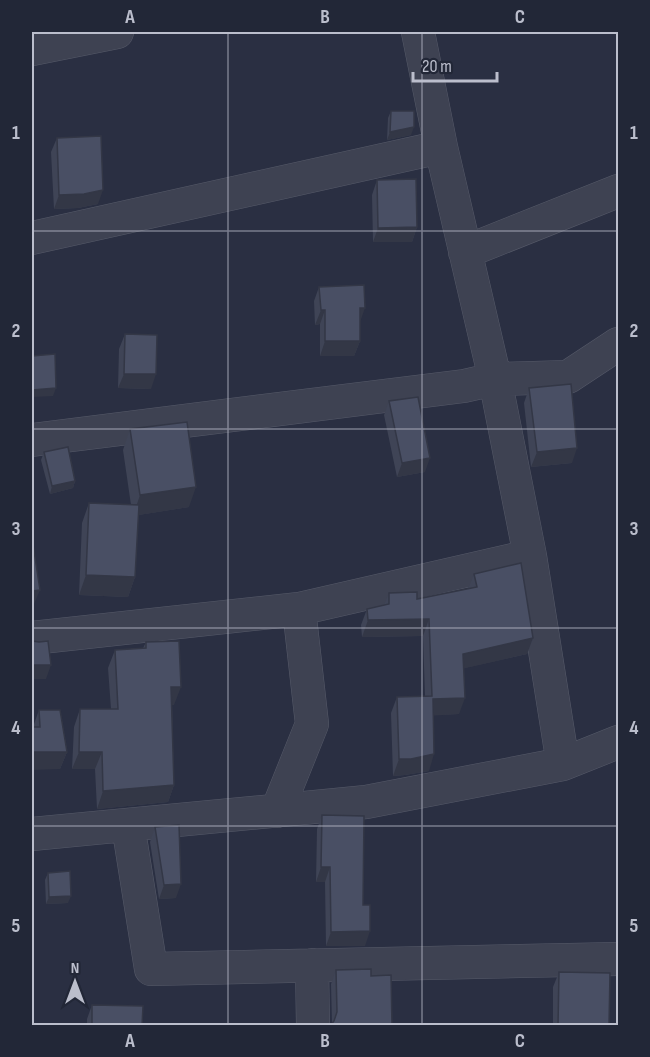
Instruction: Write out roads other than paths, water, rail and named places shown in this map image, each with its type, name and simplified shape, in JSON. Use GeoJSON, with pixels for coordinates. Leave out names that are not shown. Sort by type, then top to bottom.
{"type":"FeatureCollection","features":[{"type":"Feature","properties":{"kind":"street"},"geometry":{"type":"LineString","coordinates":[[32,49],[117,32]]}},
{"type":"Feature","properties":{"kind":"street"},"geometry":{"type":"LineString","coordinates":[[418,32],[441,147],[495,380],[530,556],[563,764]]}},
{"type":"Feature","properties":{"kind":"street"},"geometry":{"type":"LineString","coordinates":[[32,238],[441,147]]}},
{"type":"Feature","properties":{"kind":"street"},"geometry":{"type":"LineString","coordinates":[[465,252],[618,190]]}},
{"type":"Feature","properties":{"kind":"street"},"geometry":{"type":"LineString","coordinates":[[32,440],[464,386],[495,380],[568,377],[618,344]]}},
{"type":"Feature","properties":{"kind":"street"},"geometry":{"type":"LineString","coordinates":[[32,638],[299,609],[530,556]]}},
{"type":"Feature","properties":{"kind":"street"},"geometry":{"type":"LineString","coordinates":[[277,810],[312,724],[299,609]]}},
{"type":"Feature","properties":{"kind":"street"},"geometry":{"type":"LineString","coordinates":[[32,834],[366,802],[563,764],[618,742]]}},
{"type":"Feature","properties":{"kind":"street"},"geometry":{"type":"LineString","coordinates":[[128,825],[152,969],[618,959]]}},
{"type":"Feature","properties":{"kind":"street"},"geometry":{"type":"LineString","coordinates":[[312,965],[313,1026]]}}]}
